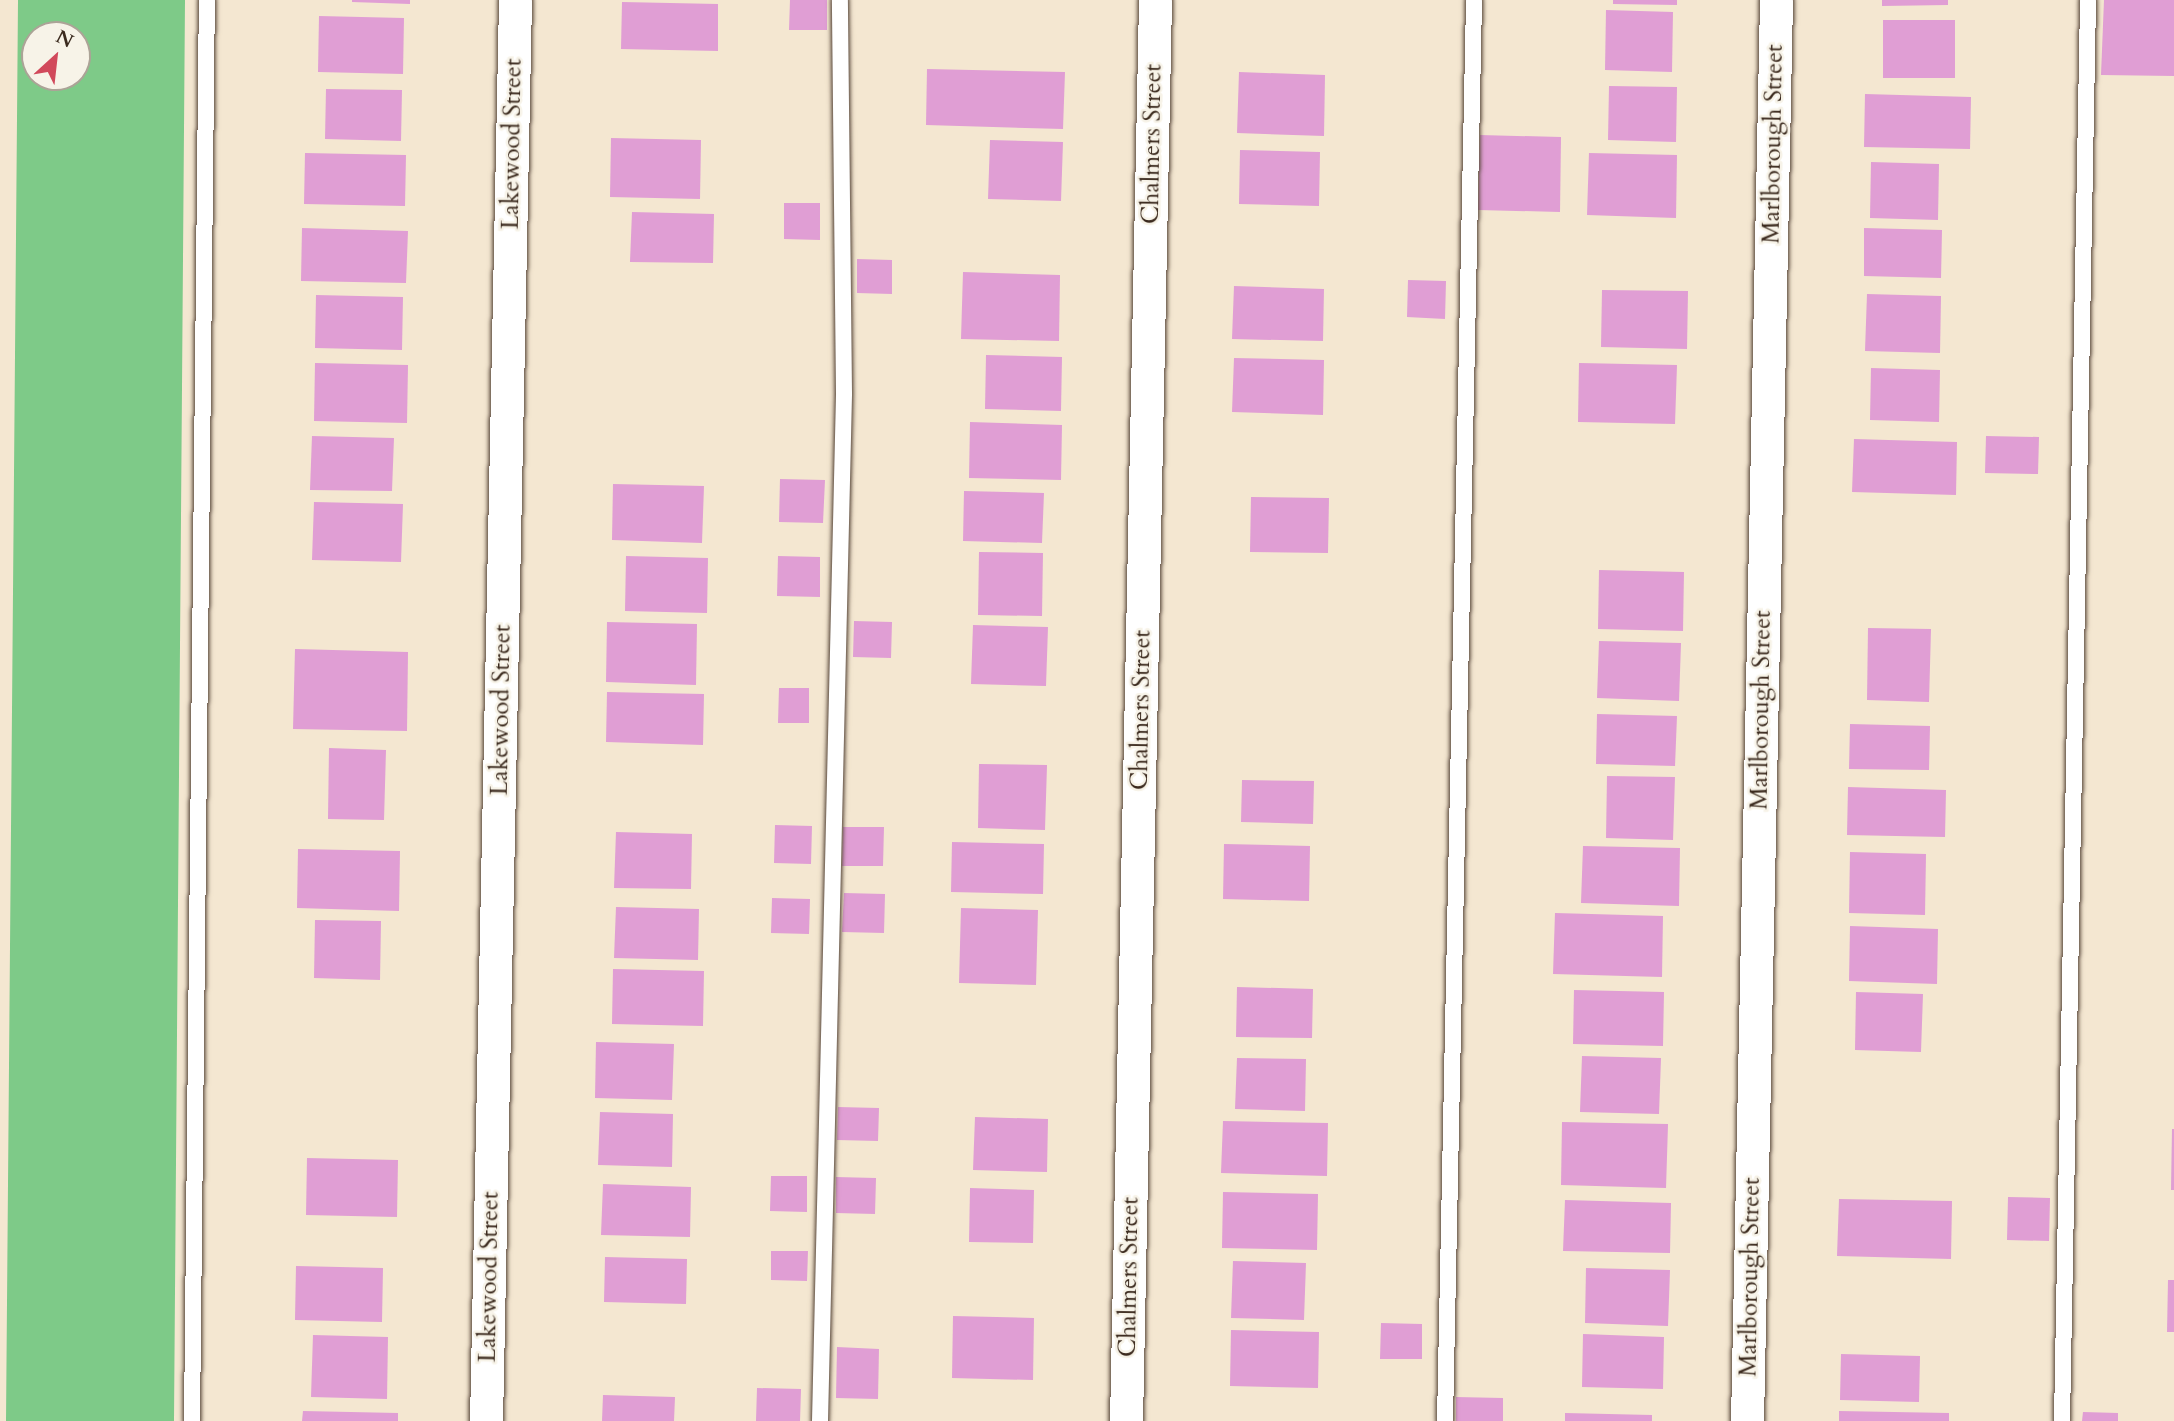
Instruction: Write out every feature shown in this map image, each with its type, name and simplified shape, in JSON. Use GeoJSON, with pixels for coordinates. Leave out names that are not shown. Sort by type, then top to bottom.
{"type":"FeatureCollection","features":[{"type":"Feature","properties":{"kind":"street","name":"Lakewood Street"},"geometry":{"type":"LineString","coordinates":[[486,1421],[515,0]]}},
{"type":"Feature","properties":{"kind":"street","name":"Chalmers Street"},"geometry":{"type":"LineString","coordinates":[[1126,1421],[1155,0]]}},
{"type":"Feature","properties":{"kind":"street","name":"Marlborough Street"},"geometry":{"type":"LineString","coordinates":[[1747,1421],[1776,0]]}},
{"type":"Feature","properties":{"kind":"lane"},"geometry":{"type":"LineString","coordinates":[[192,1421],[207,0]]}},
{"type":"Feature","properties":{"kind":"lane"},"geometry":{"type":"LineString","coordinates":[[820,1421],[844,393],[840,0]]}},
{"type":"Feature","properties":{"kind":"lane"},"geometry":{"type":"LineString","coordinates":[[1445,1421],[1474,0]]}},
{"type":"Feature","properties":{"kind":"lane"},"geometry":{"type":"LineString","coordinates":[[2062,1421],[2088,0]]}},
{"type":"Feature","properties":{"kind":"green space"},"geometry":{"type":"Polygon","coordinates":[[[18,0],[185,0],[174,1421],[6,1421],[18,0]]]}},
{"type":"Feature","properties":{"kind":"building"},"geometry":{"type":"Polygon","coordinates":[[[410,0],[410,4],[352,2],[410,0]]]}},
{"type":"Feature","properties":{"kind":"building"},"geometry":{"type":"Polygon","coordinates":[[[790,0],[827,0],[827,30],[789,30],[790,0]]]}},
{"type":"Feature","properties":{"kind":"building"},"geometry":{"type":"Polygon","coordinates":[[[1613,0],[1677,0],[1677,5],[1613,4],[1613,0]]]}},
{"type":"Feature","properties":{"kind":"building"},"geometry":{"type":"Polygon","coordinates":[[[1882,0],[1948,0],[1948,5],[1882,6],[1882,0]]]}},
{"type":"Feature","properties":{"kind":"building"},"geometry":{"type":"Polygon","coordinates":[[[2104,0],[2174,0],[2174,76],[2101,75],[2104,0]]]}},
{"type":"Feature","properties":{"kind":"building"},"geometry":{"type":"Polygon","coordinates":[[[622,2],[718,4],[718,51],[621,49],[622,2]]]}},
{"type":"Feature","properties":{"kind":"building"},"geometry":{"type":"Polygon","coordinates":[[[1606,10],[1673,12],[1672,72],[1605,70],[1606,10]]]}},
{"type":"Feature","properties":{"kind":"building"},"geometry":{"type":"Polygon","coordinates":[[[319,16],[404,18],[403,74],[318,72],[319,16]]]}},
{"type":"Feature","properties":{"kind":"building"},"geometry":{"type":"Polygon","coordinates":[[[1883,20],[1955,20],[1955,78],[1883,78],[1883,20]]]}},
{"type":"Feature","properties":{"kind":"building"},"geometry":{"type":"Polygon","coordinates":[[[927,69],[1065,72],[1063,129],[926,125],[927,69]]]}},
{"type":"Feature","properties":{"kind":"building"},"geometry":{"type":"Polygon","coordinates":[[[1239,72],[1325,75],[1324,136],[1237,133],[1239,72]]]}},
{"type":"Feature","properties":{"kind":"building"},"geometry":{"type":"Polygon","coordinates":[[[1609,86],[1677,87],[1676,142],[1608,140],[1609,86]]]}},
{"type":"Feature","properties":{"kind":"building"},"geometry":{"type":"Polygon","coordinates":[[[326,89],[402,90],[401,141],[325,139],[326,89]]]}},
{"type":"Feature","properties":{"kind":"building"},"geometry":{"type":"Polygon","coordinates":[[[1865,94],[1971,97],[1970,149],[1864,147],[1865,94]]]}},
{"type":"Feature","properties":{"kind":"building"},"geometry":{"type":"Polygon","coordinates":[[[1480,135],[1561,137],[1560,212],[1478,210],[1480,135]]]}},
{"type":"Feature","properties":{"kind":"building"},"geometry":{"type":"Polygon","coordinates":[[[611,138],[701,140],[700,199],[610,197],[611,138]]]}},
{"type":"Feature","properties":{"kind":"building"},"geometry":{"type":"Polygon","coordinates":[[[990,140],[1063,142],[1061,201],[988,199],[990,140]]]}},
{"type":"Feature","properties":{"kind":"building"},"geometry":{"type":"Polygon","coordinates":[[[1240,150],[1320,152],[1319,206],[1239,204],[1240,150]]]}},
{"type":"Feature","properties":{"kind":"building"},"geometry":{"type":"Polygon","coordinates":[[[305,153],[406,155],[405,206],[304,204],[305,153]]]}},
{"type":"Feature","properties":{"kind":"building"},"geometry":{"type":"Polygon","coordinates":[[[1589,153],[1677,155],[1676,218],[1587,215],[1589,153]]]}},
{"type":"Feature","properties":{"kind":"building"},"geometry":{"type":"Polygon","coordinates":[[[1871,162],[1939,164],[1938,220],[1870,218],[1871,162]]]}},
{"type":"Feature","properties":{"kind":"building"},"geometry":{"type":"Polygon","coordinates":[[[784,203],[820,203],[820,240],[784,239],[784,203]]]}},
{"type":"Feature","properties":{"kind":"building"},"geometry":{"type":"Polygon","coordinates":[[[632,212],[714,214],[713,263],[630,262],[632,212]]]}},
{"type":"Feature","properties":{"kind":"building"},"geometry":{"type":"Polygon","coordinates":[[[302,228],[408,231],[406,283],[301,281],[302,228]]]}},
{"type":"Feature","properties":{"kind":"building"},"geometry":{"type":"Polygon","coordinates":[[[1864,228],[1942,230],[1941,278],[1864,276],[1864,228]]]}},
{"type":"Feature","properties":{"kind":"building"},"geometry":{"type":"Polygon","coordinates":[[[857,259],[892,260],[892,294],[857,293],[857,259]]]}},
{"type":"Feature","properties":{"kind":"building"},"geometry":{"type":"Polygon","coordinates":[[[963,272],[1060,275],[1059,341],[961,339],[963,272]]]}},
{"type":"Feature","properties":{"kind":"building"},"geometry":{"type":"Polygon","coordinates":[[[1408,280],[1446,281],[1445,319],[1407,317],[1408,280]]]}},
{"type":"Feature","properties":{"kind":"building"},"geometry":{"type":"Polygon","coordinates":[[[1234,286],[1324,289],[1323,341],[1232,339],[1234,286]]]}},
{"type":"Feature","properties":{"kind":"building"},"geometry":{"type":"Polygon","coordinates":[[[1602,290],[1688,291],[1687,349],[1601,347],[1602,290]]]}},
{"type":"Feature","properties":{"kind":"building"},"geometry":{"type":"Polygon","coordinates":[[[1867,294],[1941,296],[1940,353],[1865,351],[1867,294]]]}},
{"type":"Feature","properties":{"kind":"building"},"geometry":{"type":"Polygon","coordinates":[[[316,295],[403,297],[402,350],[315,348],[316,295]]]}},
{"type":"Feature","properties":{"kind":"building"},"geometry":{"type":"Polygon","coordinates":[[[986,355],[1062,357],[1061,411],[985,409],[986,355]]]}},
{"type":"Feature","properties":{"kind":"building"},"geometry":{"type":"Polygon","coordinates":[[[1234,358],[1324,360],[1323,415],[1232,412],[1234,358]]]}},
{"type":"Feature","properties":{"kind":"building"},"geometry":{"type":"Polygon","coordinates":[[[315,363],[408,365],[407,423],[314,421],[315,363]]]}},
{"type":"Feature","properties":{"kind":"building"},"geometry":{"type":"Polygon","coordinates":[[[1579,363],[1677,365],[1675,424],[1578,422],[1579,363]]]}},
{"type":"Feature","properties":{"kind":"building"},"geometry":{"type":"Polygon","coordinates":[[[1871,368],[1940,370],[1939,422],[1870,420],[1871,368]]]}},
{"type":"Feature","properties":{"kind":"building"},"geometry":{"type":"Polygon","coordinates":[[[970,422],[1062,425],[1061,480],[969,478],[970,422]]]}},
{"type":"Feature","properties":{"kind":"building"},"geometry":{"type":"Polygon","coordinates":[[[312,436],[394,438],[392,491],[310,490],[312,436]]]}},
{"type":"Feature","properties":{"kind":"building"},"geometry":{"type":"Polygon","coordinates":[[[1986,436],[2039,437],[2038,474],[1985,473],[1986,436]]]}},
{"type":"Feature","properties":{"kind":"building"},"geometry":{"type":"Polygon","coordinates":[[[1854,439],[1957,442],[1956,495],[1852,492],[1854,439]]]}},
{"type":"Feature","properties":{"kind":"building"},"geometry":{"type":"Polygon","coordinates":[[[780,479],[825,480],[823,523],[779,522],[780,479]]]}},
{"type":"Feature","properties":{"kind":"building"},"geometry":{"type":"Polygon","coordinates":[[[613,484],[704,486],[702,543],[612,540],[613,484]]]}},
{"type":"Feature","properties":{"kind":"building"},"geometry":{"type":"Polygon","coordinates":[[[964,491],[1044,493],[1042,543],[963,541],[964,491]]]}},
{"type":"Feature","properties":{"kind":"building"},"geometry":{"type":"Polygon","coordinates":[[[1251,497],[1329,498],[1328,553],[1250,552],[1251,497]]]}},
{"type":"Feature","properties":{"kind":"building"},"geometry":{"type":"Polygon","coordinates":[[[314,502],[403,504],[401,562],[312,560],[314,502]]]}},
{"type":"Feature","properties":{"kind":"building"},"geometry":{"type":"Polygon","coordinates":[[[979,552],[1043,553],[1042,616],[978,615],[979,552]]]}},
{"type":"Feature","properties":{"kind":"building"},"geometry":{"type":"Polygon","coordinates":[[[626,556],[708,558],[707,613],[625,611],[626,556]]]}},
{"type":"Feature","properties":{"kind":"building"},"geometry":{"type":"Polygon","coordinates":[[[778,556],[820,557],[820,597],[777,596],[778,556]]]}},
{"type":"Feature","properties":{"kind":"building"},"geometry":{"type":"Polygon","coordinates":[[[1599,570],[1684,572],[1683,631],[1598,629],[1599,570]]]}},
{"type":"Feature","properties":{"kind":"building"},"geometry":{"type":"Polygon","coordinates":[[[854,621],[892,622],[891,658],[853,657],[854,621]]]}},
{"type":"Feature","properties":{"kind":"building"},"geometry":{"type":"Polygon","coordinates":[[[607,622],[697,624],[696,685],[606,682],[607,622]]]}},
{"type":"Feature","properties":{"kind":"building"},"geometry":{"type":"Polygon","coordinates":[[[973,625],[1048,627],[1046,686],[971,684],[973,625]]]}},
{"type":"Feature","properties":{"kind":"building"},"geometry":{"type":"Polygon","coordinates":[[[1868,628],[1931,629],[1929,702],[1867,700],[1868,628]]]}},
{"type":"Feature","properties":{"kind":"building"},"geometry":{"type":"Polygon","coordinates":[[[1599,641],[1681,643],[1679,701],[1597,698],[1599,641]]]}},
{"type":"Feature","properties":{"kind":"building"},"geometry":{"type":"Polygon","coordinates":[[[295,649],[408,652],[407,731],[293,729],[295,649]]]}},
{"type":"Feature","properties":{"kind":"building"},"geometry":{"type":"Polygon","coordinates":[[[779,688],[809,688],[809,723],[778,723],[779,688]]]}},
{"type":"Feature","properties":{"kind":"building"},"geometry":{"type":"Polygon","coordinates":[[[607,692],[704,694],[703,745],[606,742],[607,692]]]}},
{"type":"Feature","properties":{"kind":"building"},"geometry":{"type":"Polygon","coordinates":[[[1597,714],[1677,716],[1675,766],[1596,764],[1597,714]]]}},
{"type":"Feature","properties":{"kind":"building"},"geometry":{"type":"Polygon","coordinates":[[[1850,724],[1930,726],[1929,770],[1849,769],[1850,724]]]}},
{"type":"Feature","properties":{"kind":"building"},"geometry":{"type":"Polygon","coordinates":[[[329,748],[386,750],[384,820],[328,819],[329,748]]]}},
{"type":"Feature","properties":{"kind":"building"},"geometry":{"type":"Polygon","coordinates":[[[979,764],[1047,765],[1045,830],[978,828],[979,764]]]}},
{"type":"Feature","properties":{"kind":"building"},"geometry":{"type":"Polygon","coordinates":[[[1607,776],[1675,777],[1673,840],[1606,838],[1607,776]]]}},
{"type":"Feature","properties":{"kind":"building"},"geometry":{"type":"Polygon","coordinates":[[[1242,780],[1314,781],[1313,824],[1241,822],[1242,780]]]}},
{"type":"Feature","properties":{"kind":"building"},"geometry":{"type":"Polygon","coordinates":[[[1848,787],[1946,790],[1945,837],[1847,835],[1848,787]]]}},
{"type":"Feature","properties":{"kind":"building"},"geometry":{"type":"Polygon","coordinates":[[[775,825],[812,826],[811,864],[774,863],[775,825]]]}},
{"type":"Feature","properties":{"kind":"building"},"geometry":{"type":"Polygon","coordinates":[[[843,827],[884,827],[883,866],[842,866],[843,827]]]}},
{"type":"Feature","properties":{"kind":"building"},"geometry":{"type":"Polygon","coordinates":[[[616,832],[692,834],[691,889],[614,888],[616,832]]]}},
{"type":"Feature","properties":{"kind":"building"},"geometry":{"type":"Polygon","coordinates":[[[952,842],[1044,844],[1043,894],[951,892],[952,842]]]}},
{"type":"Feature","properties":{"kind":"building"},"geometry":{"type":"Polygon","coordinates":[[[1224,844],[1310,846],[1309,901],[1223,899],[1224,844]]]}},
{"type":"Feature","properties":{"kind":"building"},"geometry":{"type":"Polygon","coordinates":[[[1583,846],[1680,848],[1679,906],[1581,903],[1583,846]]]}},
{"type":"Feature","properties":{"kind":"building"},"geometry":{"type":"Polygon","coordinates":[[[298,849],[400,851],[399,911],[297,908],[298,849]]]}},
{"type":"Feature","properties":{"kind":"building"},"geometry":{"type":"Polygon","coordinates":[[[1850,852],[1926,854],[1925,915],[1849,913],[1850,852]]]}},
{"type":"Feature","properties":{"kind":"building"},"geometry":{"type":"Polygon","coordinates":[[[844,893],[885,894],[884,933],[842,932],[844,893]]]}},
{"type":"Feature","properties":{"kind":"building"},"geometry":{"type":"Polygon","coordinates":[[[772,898],[810,899],[809,934],[771,933],[772,898]]]}},
{"type":"Feature","properties":{"kind":"building"},"geometry":{"type":"Polygon","coordinates":[[[616,907],[699,909],[698,960],[614,958],[616,907]]]}},
{"type":"Feature","properties":{"kind":"building"},"geometry":{"type":"Polygon","coordinates":[[[961,908],[1038,910],[1036,985],[959,983],[961,908]]]}},
{"type":"Feature","properties":{"kind":"building"},"geometry":{"type":"Polygon","coordinates":[[[1555,913],[1663,916],[1662,977],[1553,974],[1555,913]]]}},
{"type":"Feature","properties":{"kind":"building"},"geometry":{"type":"Polygon","coordinates":[[[315,920],[381,921],[380,980],[314,978],[315,920]]]}},
{"type":"Feature","properties":{"kind":"building"},"geometry":{"type":"Polygon","coordinates":[[[1850,926],[1938,929],[1937,984],[1849,981],[1850,926]]]}},
{"type":"Feature","properties":{"kind":"building"},"geometry":{"type":"Polygon","coordinates":[[[613,969],[704,971],[703,1026],[612,1024],[613,969]]]}},
{"type":"Feature","properties":{"kind":"building"},"geometry":{"type":"Polygon","coordinates":[[[1237,987],[1313,989],[1312,1038],[1236,1037],[1237,987]]]}},
{"type":"Feature","properties":{"kind":"building"},"geometry":{"type":"Polygon","coordinates":[[[1574,990],[1664,992],[1663,1046],[1573,1044],[1574,990]]]}},
{"type":"Feature","properties":{"kind":"building"},"geometry":{"type":"Polygon","coordinates":[[[1856,992],[1923,994],[1921,1052],[1855,1050],[1856,992]]]}},
{"type":"Feature","properties":{"kind":"building"},"geometry":{"type":"Polygon","coordinates":[[[596,1042],[674,1044],[672,1100],[595,1098],[596,1042]]]}},
{"type":"Feature","properties":{"kind":"building"},"geometry":{"type":"Polygon","coordinates":[[[1582,1056],[1661,1058],[1659,1114],[1580,1112],[1582,1056]]]}},
{"type":"Feature","properties":{"kind":"building"},"geometry":{"type":"Polygon","coordinates":[[[1237,1058],[1306,1059],[1305,1111],[1235,1109],[1237,1058]]]}},
{"type":"Feature","properties":{"kind":"building"},"geometry":{"type":"Polygon","coordinates":[[[838,1107],[879,1108],[878,1141],[837,1140],[838,1107]]]}},
{"type":"Feature","properties":{"kind":"building"},"geometry":{"type":"Polygon","coordinates":[[[600,1112],[673,1114],[672,1167],[598,1165],[600,1112]]]}},
{"type":"Feature","properties":{"kind":"building"},"geometry":{"type":"Polygon","coordinates":[[[975,1117],[1048,1119],[1047,1172],[973,1170],[975,1117]]]}},
{"type":"Feature","properties":{"kind":"building"},"geometry":{"type":"Polygon","coordinates":[[[1223,1121],[1328,1123],[1327,1176],[1221,1173],[1223,1121]]]}},
{"type":"Feature","properties":{"kind":"building"},"geometry":{"type":"Polygon","coordinates":[[[1562,1122],[1668,1124],[1666,1188],[1561,1185],[1562,1122]]]}},
{"type":"Feature","properties":{"kind":"building"},"geometry":{"type":"Polygon","coordinates":[[[2174,1129],[2174,1190],[2171,1190],[2174,1129]]]}},
{"type":"Feature","properties":{"kind":"building"},"geometry":{"type":"Polygon","coordinates":[[[307,1158],[398,1160],[397,1217],[306,1215],[307,1158]]]}},
{"type":"Feature","properties":{"kind":"building"},"geometry":{"type":"Polygon","coordinates":[[[771,1176],[807,1176],[807,1212],[770,1211],[771,1176]]]}},
{"type":"Feature","properties":{"kind":"building"},"geometry":{"type":"Polygon","coordinates":[[[836,1177],[876,1178],[875,1214],[836,1213],[836,1177]]]}},
{"type":"Feature","properties":{"kind":"building"},"geometry":{"type":"Polygon","coordinates":[[[603,1184],[691,1187],[690,1237],[601,1235],[603,1184]]]}},
{"type":"Feature","properties":{"kind":"building"},"geometry":{"type":"Polygon","coordinates":[[[970,1188],[1034,1190],[1033,1243],[969,1242],[970,1188]]]}},
{"type":"Feature","properties":{"kind":"building"},"geometry":{"type":"Polygon","coordinates":[[[1223,1192],[1318,1194],[1317,1250],[1222,1248],[1223,1192]]]}},
{"type":"Feature","properties":{"kind":"building"},"geometry":{"type":"Polygon","coordinates":[[[2008,1197],[2050,1198],[2049,1241],[2007,1240],[2008,1197]]]}},
{"type":"Feature","properties":{"kind":"building"},"geometry":{"type":"Polygon","coordinates":[[[1839,1199],[1952,1201],[1951,1259],[1837,1256],[1839,1199]]]}},
{"type":"Feature","properties":{"kind":"building"},"geometry":{"type":"Polygon","coordinates":[[[1565,1200],[1671,1203],[1670,1253],[1563,1251],[1565,1200]]]}},
{"type":"Feature","properties":{"kind":"building"},"geometry":{"type":"Polygon","coordinates":[[[771,1251],[808,1251],[807,1281],[771,1280],[771,1251]]]}},
{"type":"Feature","properties":{"kind":"building"},"geometry":{"type":"Polygon","coordinates":[[[605,1257],[687,1259],[686,1304],[604,1302],[605,1257]]]}},
{"type":"Feature","properties":{"kind":"building"},"geometry":{"type":"Polygon","coordinates":[[[1233,1261],[1306,1263],[1304,1320],[1231,1318],[1233,1261]]]}},
{"type":"Feature","properties":{"kind":"building"},"geometry":{"type":"Polygon","coordinates":[[[296,1266],[383,1268],[382,1322],[295,1320],[296,1266]]]}},
{"type":"Feature","properties":{"kind":"building"},"geometry":{"type":"Polygon","coordinates":[[[1586,1268],[1670,1270],[1668,1326],[1585,1323],[1586,1268]]]}},
{"type":"Feature","properties":{"kind":"building"},"geometry":{"type":"Polygon","coordinates":[[[2168,1280],[2174,1280],[2174,1332],[2167,1332],[2168,1280]]]}},
{"type":"Feature","properties":{"kind":"building"},"geometry":{"type":"Polygon","coordinates":[[[953,1316],[1034,1318],[1033,1380],[952,1378],[953,1316]]]}},
{"type":"Feature","properties":{"kind":"building"},"geometry":{"type":"Polygon","coordinates":[[[1381,1323],[1422,1324],[1422,1359],[1380,1359],[1381,1323]]]}},
{"type":"Feature","properties":{"kind":"building"},"geometry":{"type":"Polygon","coordinates":[[[1231,1330],[1319,1332],[1318,1388],[1230,1386],[1231,1330]]]}},
{"type":"Feature","properties":{"kind":"building"},"geometry":{"type":"Polygon","coordinates":[[[1583,1334],[1664,1337],[1663,1389],[1582,1387],[1583,1334]]]}},
{"type":"Feature","properties":{"kind":"building"},"geometry":{"type":"Polygon","coordinates":[[[313,1335],[388,1337],[387,1399],[311,1397],[313,1335]]]}},
{"type":"Feature","properties":{"kind":"building"},"geometry":{"type":"Polygon","coordinates":[[[837,1347],[879,1349],[878,1399],[836,1398],[837,1347]]]}},
{"type":"Feature","properties":{"kind":"building"},"geometry":{"type":"Polygon","coordinates":[[[1841,1354],[1920,1356],[1919,1402],[1840,1400],[1841,1354]]]}},
{"type":"Feature","properties":{"kind":"building"},"geometry":{"type":"Polygon","coordinates":[[[757,1388],[801,1389],[800,1421],[756,1421],[757,1388]]]}},
{"type":"Feature","properties":{"kind":"building"},"geometry":{"type":"Polygon","coordinates":[[[603,1395],[675,1397],[674,1421],[602,1421],[603,1395]]]}},
{"type":"Feature","properties":{"kind":"building"},"geometry":{"type":"Polygon","coordinates":[[[1456,1397],[1503,1398],[1503,1421],[1456,1421],[1456,1397]]]}},
{"type":"Feature","properties":{"kind":"building"},"geometry":{"type":"Polygon","coordinates":[[[303,1411],[398,1413],[398,1421],[302,1421],[303,1411]]]}},
{"type":"Feature","properties":{"kind":"building"},"geometry":{"type":"Polygon","coordinates":[[[1839,1411],[1949,1413],[1949,1421],[1839,1421],[1839,1411]]]}},
{"type":"Feature","properties":{"kind":"building"},"geometry":{"type":"Polygon","coordinates":[[[2083,1412],[2118,1413],[2118,1421],[2082,1421],[2083,1412]]]}},
{"type":"Feature","properties":{"kind":"building"},"geometry":{"type":"Polygon","coordinates":[[[1565,1413],[1652,1415],[1652,1421],[1565,1421],[1565,1413]]]}}]}
